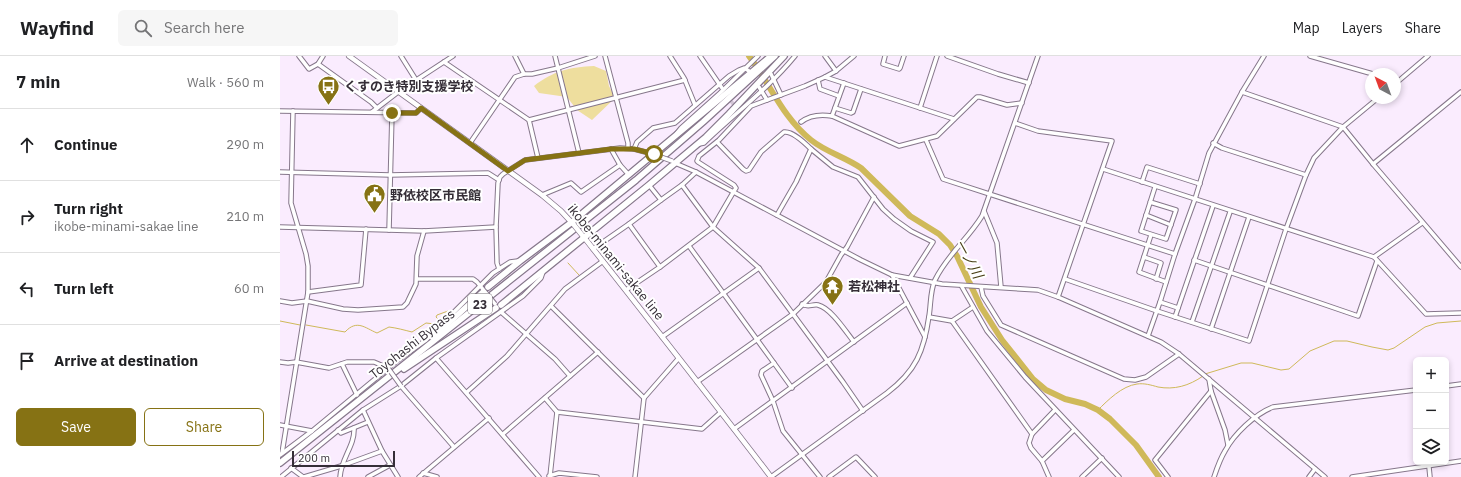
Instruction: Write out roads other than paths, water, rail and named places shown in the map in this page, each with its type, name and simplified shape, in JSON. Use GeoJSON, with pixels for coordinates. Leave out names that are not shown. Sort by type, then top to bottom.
{"type":"FeatureCollection","features":[{"type":"Feature","properties":{"kind":"highway","name":"23"},"geometry":{"type":"LineString","coordinates":[[574,225],[629,175],[656,155],[676,135],[771,56]]}},
{"type":"Feature","properties":{"kind":"highway","name":"23"},"geometry":{"type":"LineString","coordinates":[[763,63],[775,56]]}},
{"type":"Feature","properties":{"kind":"highway","name":"23"},"geometry":{"type":"LineString","coordinates":[[501,304],[543,272],[583,236],[649,185],[695,145],[770,74],[784,56]]}},
{"type":"Feature","properties":{"kind":"highway","name":"23"},"geometry":{"type":"LineString","coordinates":[[404,364],[520,261],[574,225],[672,149],[751,73]]}},
{"type":"Feature","properties":{"kind":"highway","name":"Toyohashi Bypass"},"geometry":{"type":"LineString","coordinates":[[280,463],[574,225]]}},
{"type":"Feature","properties":{"kind":"highway","name":"23"},"geometry":{"type":"LineString","coordinates":[[384,380],[399,372],[495,306]]}},
{"type":"Feature","properties":{"kind":"main road","name":"ikobe-minami-sakae line"},"geometry":{"type":"LineString","coordinates":[[349,56],[558,208],[574,225],[626,290],[771,477]]}},
{"type":"Feature","properties":{"kind":"street"},"geometry":{"type":"LineString","coordinates":[[299,56],[309,69],[318,64],[323,56]]}},
{"type":"Feature","properties":{"kind":"street"},"geometry":{"type":"LineString","coordinates":[[401,56],[416,80]]}},
{"type":"Feature","properties":{"kind":"street"},"geometry":{"type":"LineString","coordinates":[[370,112],[453,56]]}},
{"type":"Feature","properties":{"kind":"street"},"geometry":{"type":"LineString","coordinates":[[515,56],[524,74]]}},
{"type":"Feature","properties":{"kind":"street"},"geometry":{"type":"LineString","coordinates":[[555,56],[579,153]]}},
{"type":"Feature","properties":{"kind":"street"},"geometry":{"type":"LineString","coordinates":[[470,143],[515,77],[558,68],[596,56]]}},
{"type":"Feature","properties":{"kind":"street"},"geometry":{"type":"LineString","coordinates":[[605,56],[628,143],[628,148]]}},
{"type":"Feature","properties":{"kind":"street"},"geometry":{"type":"LineString","coordinates":[[670,56],[685,80],[695,105]]}},
{"type":"Feature","properties":{"kind":"street"},"geometry":{"type":"LineString","coordinates":[[700,56],[721,86]]}},
{"type":"Feature","properties":{"kind":"street"},"geometry":{"type":"LineString","coordinates":[[676,135],[680,128],[720,93],[758,56],[763,63]]}},
{"type":"Feature","properties":{"kind":"street"},"geometry":{"type":"LineString","coordinates":[[695,145],[704,143],[774,80],[795,56]]}},
{"type":"Feature","properties":{"kind":"street"},"geometry":{"type":"LineString","coordinates":[[825,56],[836,71]]}},
{"type":"Feature","properties":{"kind":"street"},"geometry":{"type":"LineString","coordinates":[[626,290],[690,246],[713,227],[734,191],[736,186],[697,161],[700,156],[717,142],[741,114],[751,106],[818,80],[836,71],[854,56]]}},
{"type":"Feature","properties":{"kind":"street"},"geometry":{"type":"LineString","coordinates":[[885,56],[883,64],[899,69],[904,56]]}},
{"type":"Feature","properties":{"kind":"street"},"geometry":{"type":"LineString","coordinates":[[920,108],[937,56]]}},
{"type":"Feature","properties":{"kind":"street"},"geometry":{"type":"LineString","coordinates":[[947,56],[1029,83]]}},
{"type":"Feature","properties":{"kind":"street"},"geometry":{"type":"LineString","coordinates":[[771,477],[906,378],[924,343],[934,282],[949,256],[970,233],[984,211],[1038,56]]}},
{"type":"Feature","properties":{"kind":"street"},"geometry":{"type":"LineString","coordinates":[[1148,336],[1174,254],[1195,199],[1213,143],[1264,56]]}},
{"type":"Feature","properties":{"kind":"street"},"geometry":{"type":"LineString","coordinates":[[1310,56],[1365,72]]}},
{"type":"Feature","properties":{"kind":"street"},"geometry":{"type":"LineString","coordinates":[[1401,77],[1428,56]]}},
{"type":"Feature","properties":{"kind":"street"},"geometry":{"type":"LineString","coordinates":[[444,62],[529,120],[538,158]]}},
{"type":"Feature","properties":{"kind":"street"},"geometry":{"type":"LineString","coordinates":[[318,64],[378,108]]}},
{"type":"Feature","properties":{"kind":"street"},"geometry":{"type":"LineString","coordinates":[[634,149],[637,142],[653,128],[675,123],[695,105],[721,86],[729,76],[746,67]]}},
{"type":"Feature","properties":{"kind":"street"},"geometry":{"type":"LineString","coordinates":[[746,67],[751,73]]}},
{"type":"Feature","properties":{"kind":"street"},"geometry":{"type":"LineString","coordinates":[[770,74],[781,95]]}},
{"type":"Feature","properties":{"kind":"street"},"geometry":{"type":"LineString","coordinates":[[824,77],[954,119]]}},
{"type":"Feature","properties":{"kind":"street"},"geometry":{"type":"LineString","coordinates":[[529,120],[685,80]]}},
{"type":"Feature","properties":{"kind":"street"},"geometry":{"type":"LineString","coordinates":[[818,80],[820,89],[839,96]]}},
{"type":"Feature","properties":{"kind":"street"},"geometry":{"type":"LineString","coordinates":[[832,116],[844,83]]}},
{"type":"Feature","properties":{"kind":"street"},"geometry":{"type":"LineString","coordinates":[[759,85],[768,100]]}},
{"type":"Feature","properties":{"kind":"street"},"geometry":{"type":"LineString","coordinates":[[835,108],[851,113],[853,112],[861,89]]}},
{"type":"Feature","properties":{"kind":"street"},"geometry":{"type":"LineString","coordinates":[[1242,92],[1343,127],[1372,164],[1461,267]]}},
{"type":"Feature","properties":{"kind":"street"},"geometry":{"type":"LineString","coordinates":[[1372,164],[1461,92]]}},
{"type":"Feature","properties":{"kind":"street"},"geometry":{"type":"LineString","coordinates":[[801,122],[808,116],[832,116],[896,146],[926,140],[937,136],[977,97],[1007,105],[1022,103]]}},
{"type":"Feature","properties":{"kind":"street"},"geometry":{"type":"LineString","coordinates":[[1065,279],[1248,341],[1286,229],[1306,175],[1314,158],[1343,127],[1371,104]]}},
{"type":"Feature","properties":{"kind":"street"},"geometry":{"type":"LineString","coordinates":[[280,111],[416,113],[421,108]]}},
{"type":"Feature","properties":{"kind":"street"},"geometry":{"type":"LineString","coordinates":[[281,454],[308,292],[308,266],[301,234],[291,203],[293,111]]}},
{"type":"Feature","properties":{"kind":"street"},"geometry":{"type":"LineString","coordinates":[[389,230],[392,113]]}},
{"type":"Feature","properties":{"kind":"street"},"geometry":{"type":"LineString","coordinates":[[1015,123],[1038,131],[1112,141],[1058,296]]}},
{"type":"Feature","properties":{"kind":"street"},"geometry":{"type":"LineString","coordinates":[[717,142],[743,169],[748,170],[761,152],[784,132],[788,131],[833,167],[858,177],[883,209],[894,219],[911,231],[933,242],[910,278]]}},
{"type":"Feature","properties":{"kind":"street"},"geometry":{"type":"LineString","coordinates":[[926,140],[943,179],[991,193],[1174,254]]}},
{"type":"Feature","properties":{"kind":"street"},"geometry":{"type":"LineString","coordinates":[[1213,143],[1222,148],[1306,175]]}},
{"type":"Feature","properties":{"kind":"street"},"geometry":{"type":"LineString","coordinates":[[611,149],[620,165],[629,175]]}},
{"type":"Feature","properties":{"kind":"street"},"geometry":{"type":"LineString","coordinates":[[499,269],[497,263],[496,227],[500,177],[520,162],[538,158],[611,149],[634,149],[656,155],[696,172],[892,275],[964,287],[1001,287],[1038,290],[1058,296],[1162,342],[1202,373],[1325,477]]}},
{"type":"Feature","properties":{"kind":"street"},"geometry":{"type":"LineString","coordinates":[[777,215],[796,182],[811,149]]}},
{"type":"Feature","properties":{"kind":"street"},"geometry":{"type":"LineString","coordinates":[[542,195],[548,191],[571,183],[581,192],[620,165]]}},
{"type":"Feature","properties":{"kind":"street"},"geometry":{"type":"LineString","coordinates":[[1142,182],[1147,167],[1200,184]]}},
{"type":"Feature","properties":{"kind":"street"},"geometry":{"type":"LineString","coordinates":[[1103,169],[1230,212],[1374,257],[1426,314],[1461,313]]}},
{"type":"Feature","properties":{"kind":"street"},"geometry":{"type":"LineString","coordinates":[[280,172],[390,175],[488,173],[499,180]]}},
{"type":"Feature","properties":{"kind":"street"},"geometry":{"type":"LineString","coordinates":[[592,249],[630,224],[682,185],[696,172]]}},
{"type":"Feature","properties":{"kind":"street"},"geometry":{"type":"LineString","coordinates":[[649,185],[661,200]]}},
{"type":"Feature","properties":{"kind":"street"},"geometry":{"type":"LineString","coordinates":[[682,185],[713,227],[759,268],[863,411]]}},
{"type":"Feature","properties":{"kind":"street"},"geometry":{"type":"LineString","coordinates":[[1150,202],[1176,210],[1166,239],[1141,231],[1150,202],[1155,187]]}},
{"type":"Feature","properties":{"kind":"street"},"geometry":{"type":"LineString","coordinates":[[697,382],[792,314],[826,282],[874,197]]}},
{"type":"Feature","properties":{"kind":"street"},"geometry":{"type":"LineString","coordinates":[[1175,317],[1213,206]]}},
{"type":"Feature","properties":{"kind":"street"},"geometry":{"type":"LineString","coordinates":[[984,211],[997,243],[1001,287]]}},
{"type":"Feature","properties":{"kind":"street"},"geometry":{"type":"LineString","coordinates":[[1192,322],[1230,212]]}},
{"type":"Feature","properties":{"kind":"street"},"geometry":{"type":"LineString","coordinates":[[1146,216],[1171,225]]}},
{"type":"Feature","properties":{"kind":"street"},"geometry":{"type":"LineString","coordinates":[[1211,329],[1249,217]]}},
{"type":"Feature","properties":{"kind":"street"},"geometry":{"type":"LineString","coordinates":[[1374,257],[1422,223]]}},
{"type":"Feature","properties":{"kind":"street"},"geometry":{"type":"LineString","coordinates":[[630,224],[660,267]]}},
{"type":"Feature","properties":{"kind":"street"},"geometry":{"type":"LineString","coordinates":[[280,227],[424,231],[496,227]]}},
{"type":"Feature","properties":{"kind":"street"},"geometry":{"type":"LineString","coordinates":[[308,292],[361,285],[366,229]]}},
{"type":"Feature","properties":{"kind":"street"},"geometry":{"type":"LineString","coordinates":[[280,301],[307,301],[343,309],[358,310],[399,308],[406,304],[416,284],[417,256],[424,231]]}},
{"type":"Feature","properties":{"kind":"street"},"geometry":{"type":"LineString","coordinates":[[1151,235],[1140,273],[1166,282]]}},
{"type":"Feature","properties":{"kind":"street"},"geometry":{"type":"LineString","coordinates":[[690,246],[792,388]]}},
{"type":"Feature","properties":{"kind":"street"},"geometry":{"type":"LineString","coordinates":[[1144,257],[1161,263],[1156,279]]}},
{"type":"Feature","properties":{"kind":"street"},"geometry":{"type":"LineString","coordinates":[[1194,260],[1358,316],[1377,261]]}},
{"type":"Feature","properties":{"kind":"street"},"geometry":{"type":"LineString","coordinates":[[281,454],[357,395],[388,368],[426,340],[499,269],[510,262],[520,261]]}},
{"type":"Feature","properties":{"kind":"street"},"geometry":{"type":"LineString","coordinates":[[467,392],[507,356],[565,290],[603,261]]}},
{"type":"Feature","properties":{"kind":"street"},"geometry":{"type":"LineString","coordinates":[[662,337],[759,268]]}},
{"type":"Feature","properties":{"kind":"street"},"geometry":{"type":"LineString","coordinates":[[281,477],[363,410],[401,386],[436,358],[523,296],[541,278],[543,272]]}},
{"type":"Feature","properties":{"kind":"street"},"geometry":{"type":"LineString","coordinates":[[892,275],[925,337]]}},
{"type":"Feature","properties":{"kind":"street"},"geometry":{"type":"LineString","coordinates":[[417,279],[473,280],[477,282],[486,291],[495,306],[555,359],[570,376]]}},
{"type":"Feature","properties":{"kind":"street"},"geometry":{"type":"LineString","coordinates":[[964,287],[987,331],[1025,377],[1119,477]]}},
{"type":"Feature","properties":{"kind":"street"},"geometry":{"type":"LineString","coordinates":[[979,287],[1001,325],[1124,379],[1135,380],[1146,377],[1179,354]]}},
{"type":"Feature","properties":{"kind":"street"},"geometry":{"type":"LineString","coordinates":[[1160,302],[1178,308]]}},
{"type":"Feature","properties":{"kind":"street"},"geometry":{"type":"LineString","coordinates":[[734,429],[907,303]]}},
{"type":"Feature","properties":{"kind":"street"},"geometry":{"type":"LineString","coordinates":[[802,304],[806,306],[819,305],[834,316],[854,342]]}},
{"type":"Feature","properties":{"kind":"street"},"geometry":{"type":"LineString","coordinates":[[551,306],[644,398]]}},
{"type":"Feature","properties":{"kind":"street"},"geometry":{"type":"LineString","coordinates":[[952,321],[973,306]]}},
{"type":"Feature","properties":{"kind":"street"},"geometry":{"type":"LineString","coordinates":[[929,317],[952,321],[1032,434]]}},
{"type":"Feature","properties":{"kind":"street"},"geometry":{"type":"LineString","coordinates":[[503,434],[598,352]]}},
{"type":"Feature","properties":{"kind":"street"},"geometry":{"type":"LineString","coordinates":[[436,358],[539,477]]}},
{"type":"Feature","properties":{"kind":"street"},"geometry":{"type":"LineString","coordinates":[[635,477],[644,398],[678,359]]}},
{"type":"Feature","properties":{"kind":"street"},"geometry":{"type":"LineString","coordinates":[[280,362],[296,362],[329,368],[347,362],[374,362],[388,368],[401,386],[454,448]]}},
{"type":"Feature","properties":{"kind":"street"},"geometry":{"type":"LineString","coordinates":[[774,363],[762,371],[761,375],[773,401],[783,431],[820,477]]}},
{"type":"Feature","properties":{"kind":"street"},"geometry":{"type":"LineString","coordinates":[[342,364],[357,395]]}},
{"type":"Feature","properties":{"kind":"street"},"geometry":{"type":"LineString","coordinates":[[1208,379],[1226,430],[1228,445]]}},
{"type":"Feature","properties":{"kind":"street"},"geometry":{"type":"LineString","coordinates":[[1449,386],[1461,384]]}},
{"type":"Feature","properties":{"kind":"street"},"geometry":{"type":"LineString","coordinates":[[1214,477],[1228,445],[1254,417],[1265,410],[1273,407],[1413,390]]}},
{"type":"Feature","properties":{"kind":"street"},"geometry":{"type":"LineString","coordinates":[[1168,477],[1155,460],[1211,391]]}},
{"type":"Feature","properties":{"kind":"street"},"geometry":{"type":"LineString","coordinates":[[545,398],[557,412],[702,429],[721,412]]}},
{"type":"Feature","properties":{"kind":"street"},"geometry":{"type":"LineString","coordinates":[[363,410],[382,451],[398,477]]}},
{"type":"Feature","properties":{"kind":"street"},"geometry":{"type":"LineString","coordinates":[[1049,477],[1042,461],[1031,448],[1029,443],[1032,434],[1055,410]]}},
{"type":"Feature","properties":{"kind":"street"},"geometry":{"type":"LineString","coordinates":[[557,412],[549,476],[559,473],[597,477]]}},
{"type":"Feature","properties":{"kind":"street"},"geometry":{"type":"LineString","coordinates":[[418,477],[489,418]]}},
{"type":"Feature","properties":{"kind":"street"},"geometry":{"type":"LineString","coordinates":[[338,430],[341,433],[368,422]]}},
{"type":"Feature","properties":{"kind":"street"},"geometry":{"type":"LineString","coordinates":[[280,425],[312,431]]}},
{"type":"Feature","properties":{"kind":"street"},"geometry":{"type":"LineString","coordinates":[[340,477],[341,466],[354,437],[354,428]]}},
{"type":"Feature","properties":{"kind":"street"},"geometry":{"type":"LineString","coordinates":[[1042,461],[1074,430]]}},
{"type":"Feature","properties":{"kind":"street"},"geometry":{"type":"LineString","coordinates":[[291,468],[303,477],[341,466],[382,451]]}},
{"type":"Feature","properties":{"kind":"street"},"geometry":{"type":"LineString","coordinates":[[829,477],[856,457],[875,477]]}},
{"type":"Feature","properties":{"kind":"street"},"geometry":{"type":"LineString","coordinates":[[1082,477],[1102,458]]}},
{"type":"Feature","properties":{"kind":"street"},"geometry":{"type":"LineString","coordinates":[[1352,477],[1429,467],[1461,461]]}},
{"type":"Feature","properties":{"kind":"street"},"geometry":{"type":"LineString","coordinates":[[368,477],[390,465]]}},
{"type":"Feature","properties":{"kind":"street"},"geometry":{"type":"LineString","coordinates":[[1429,467],[1430,477]]}},
{"type":"Feature","properties":{"kind":"street"},"geometry":{"type":"LineString","coordinates":[[1309,477],[1315,469]]}},
{"type":"Feature","properties":{"kind":"street"},"geometry":{"type":"LineString","coordinates":[[423,473],[438,477]]}},
{"type":"Feature","properties":{"kind":"waterway","name":"一ノ川"},"geometry":{"type":"LineString","coordinates":[[749,56],[792,122],[801,131],[817,144],[861,168],[910,216],[939,234],[950,245],[957,256],[981,307],[1002,340],[1033,379],[1046,390],[1065,399],[1085,404],[1098,410],[1110,419],[1136,445],[1159,477]]}},
{"type":"Feature","properties":{"kind":"waterway"},"geometry":{"type":"LineString","coordinates":[[568,263],[579,275]]}},
{"type":"Feature","properties":{"kind":"waterway"},"geometry":{"type":"LineString","coordinates":[[306,325],[345,332],[349,328],[357,325],[377,333],[389,327],[412,332],[426,323],[435,324],[439,320],[436,317],[437,315],[448,311]]}},
{"type":"Feature","properties":{"kind":"waterway"},"geometry":{"type":"LineString","coordinates":[[280,321],[300,325]]}},
{"type":"Feature","properties":{"kind":"waterway"},"geometry":{"type":"LineString","coordinates":[[1205,374],[1241,363],[1252,363],[1281,370],[1289,369],[1310,351],[1334,341],[1347,341],[1388,350],[1394,348],[1425,327],[1437,323],[1461,321]]}},
{"type":"Feature","properties":{"kind":"waterway"},"geometry":{"type":"LineString","coordinates":[[1098,410],[1116,394],[1131,385],[1148,384],[1170,388],[1187,385],[1203,376]]}},
{"type":"Feature","properties":{"kind":"tunnel"},"geometry":{"type":"LineString","coordinates":[[728,97],[740,113]]}},
{"type":"Feature","properties":{"kind":"place","name":"くすのき特別支援学校"},"geometry":{"type":"Point","coordinates":[329,106]}},
{"type":"Feature","properties":{"kind":"place","name":"野依校区市民館"},"geometry":{"type":"Point","coordinates":[374,214]}},
{"type":"Feature","properties":{"kind":"place","name":"若松神社"},"geometry":{"type":"Point","coordinates":[832,306]}}]}
